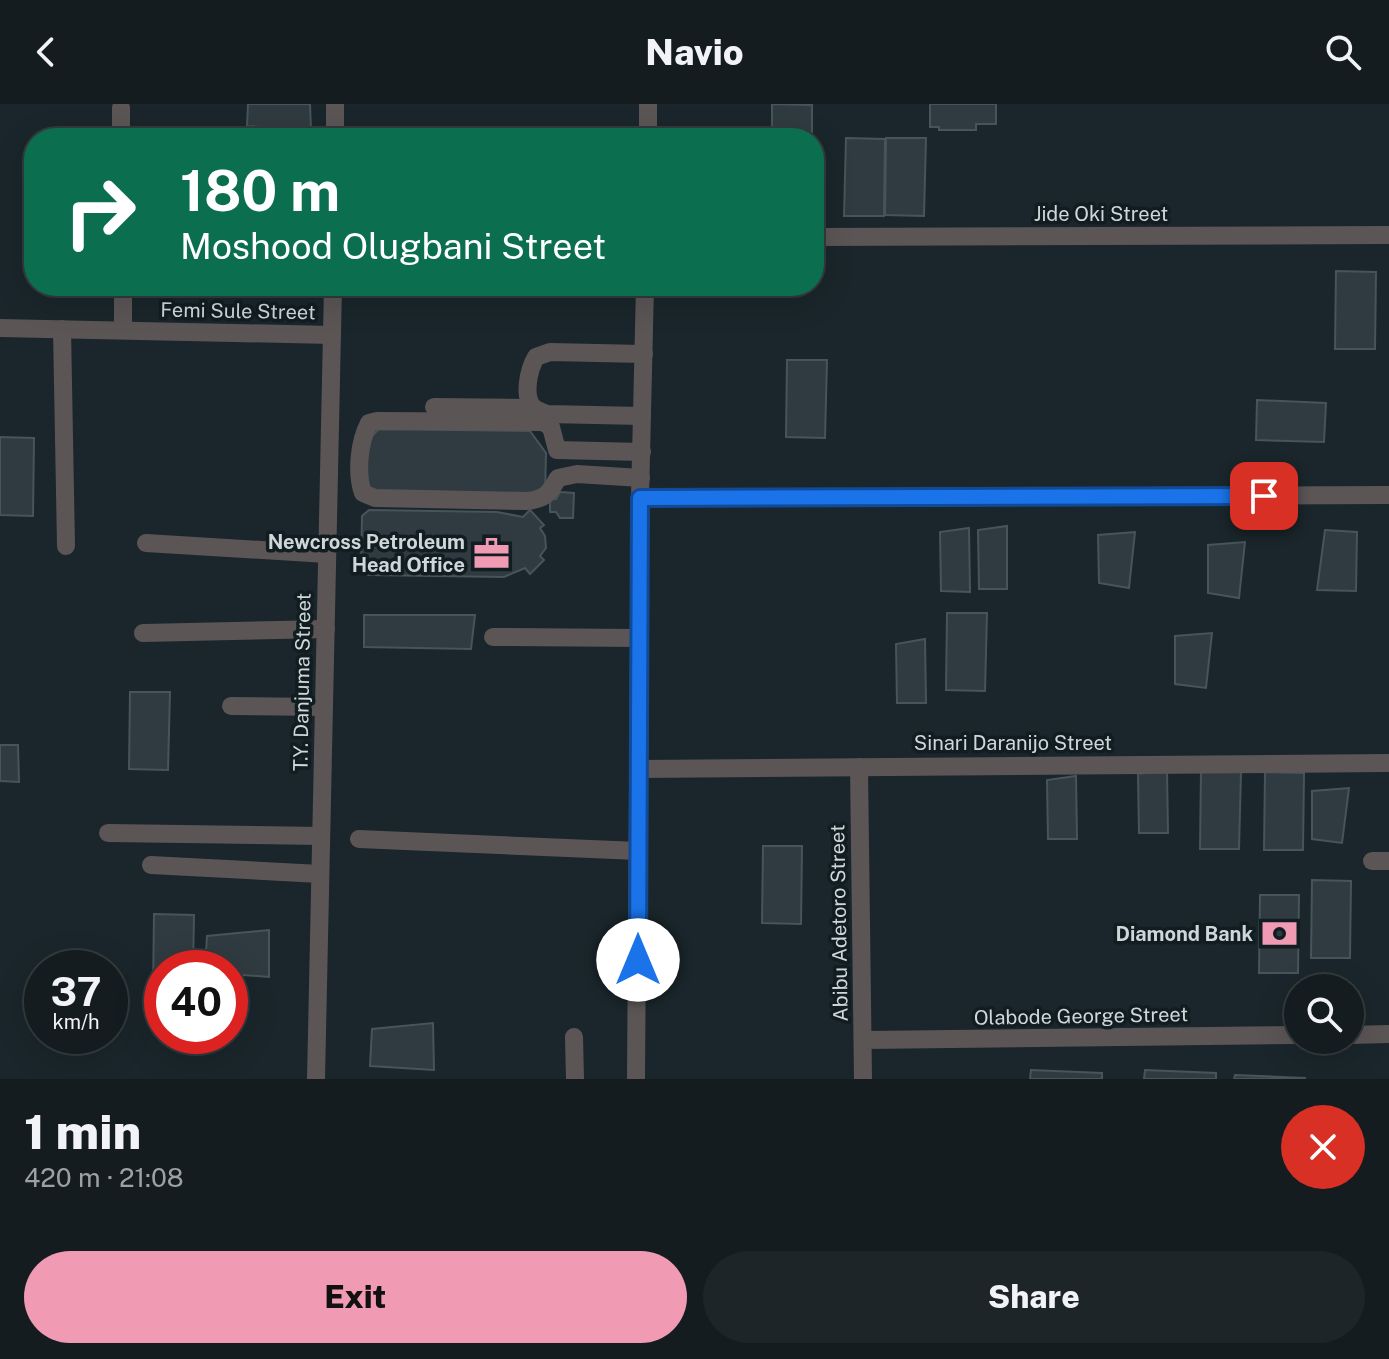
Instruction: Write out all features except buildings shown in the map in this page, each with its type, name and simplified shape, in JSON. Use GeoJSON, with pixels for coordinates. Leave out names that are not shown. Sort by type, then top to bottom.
{"type":"FeatureCollection","features":[{"type":"Feature","properties":{"kind":"street"},"geometry":{"type":"LineString","coordinates":[[335,104],[335,128]]}},
{"type":"Feature","properties":{"kind":"street"},"geometry":{"type":"LineString","coordinates":[[648,104],[648,128]]}},
{"type":"Feature","properties":{"kind":"street"},"geometry":{"type":"LineString","coordinates":[[121,108],[121,128]]}},
{"type":"Feature","properties":{"kind":"street","name":"Jide Oki Street"},"geometry":{"type":"LineString","coordinates":[[824,237],[1389,235]]}},
{"type":"Feature","properties":{"kind":"street"},"geometry":{"type":"LineString","coordinates":[[123,296],[123,330]]}},
{"type":"Feature","properties":{"kind":"street","name":"T.Y. Danjuma Street"},"geometry":{"type":"LineString","coordinates":[[316,1079],[333,296]]}},
{"type":"Feature","properties":{"kind":"street"},"geometry":{"type":"LineString","coordinates":[[636,1079],[640,498],[645,296]]}},
{"type":"Feature","properties":{"kind":"street","name":"Femi Sule Street"},"geometry":{"type":"LineString","coordinates":[[0,328],[332,335]]}},
{"type":"Feature","properties":{"kind":"street"},"geometry":{"type":"LineString","coordinates":[[62,329],[66,546]]}},
{"type":"Feature","properties":{"kind":"street"},"geometry":{"type":"LineString","coordinates":[[534,408],[529,399],[530,368],[536,357],[550,352],[644,354]]}},
{"type":"Feature","properties":{"kind":"street"},"geometry":{"type":"LineString","coordinates":[[434,407],[534,408],[547,414],[642,416]]}},
{"type":"Feature","properties":{"kind":"street"},"geometry":{"type":"LineString","coordinates":[[377,421],[543,422],[551,427],[557,450],[558,478],[543,499],[527,501],[375,498],[363,493],[359,483],[362,436],[369,423],[377,421]]}},
{"type":"Feature","properties":{"kind":"street"},"geometry":{"type":"LineString","coordinates":[[557,450],[642,452]]}},
{"type":"Feature","properties":{"kind":"street"},"geometry":{"type":"LineString","coordinates":[[558,478],[577,474],[641,478]]}},
{"type":"Feature","properties":{"kind":"street"},"geometry":{"type":"LineString","coordinates":[[640,498],[1389,495]]}},
{"type":"Feature","properties":{"kind":"street"},"geometry":{"type":"LineString","coordinates":[[146,543],[327,554]]}},
{"type":"Feature","properties":{"kind":"street"},"geometry":{"type":"LineString","coordinates":[[143,633],[326,629]]}},
{"type":"Feature","properties":{"kind":"street"},"geometry":{"type":"LineString","coordinates":[[493,637],[639,638]]}},
{"type":"Feature","properties":{"kind":"street"},"geometry":{"type":"LineString","coordinates":[[231,706],[324,707]]}},
{"type":"Feature","properties":{"kind":"street","name":"Sinari Daranijo Street"},"geometry":{"type":"LineString","coordinates":[[638,769],[1389,763]]}},
{"type":"Feature","properties":{"kind":"street","name":"Abibu Adetoro Street"},"geometry":{"type":"LineString","coordinates":[[859,767],[863,1079]]}},
{"type":"Feature","properties":{"kind":"street"},"geometry":{"type":"LineString","coordinates":[[108,833],[321,836]]}},
{"type":"Feature","properties":{"kind":"street"},"geometry":{"type":"LineString","coordinates":[[359,839],[638,851]]}},
{"type":"Feature","properties":{"kind":"street"},"geometry":{"type":"LineString","coordinates":[[151,865],[320,874]]}},
{"type":"Feature","properties":{"kind":"street"},"geometry":{"type":"LineString","coordinates":[[1364,1035],[1389,1034]]}},
{"type":"Feature","properties":{"kind":"street","name":"Olabode George Street"},"geometry":{"type":"LineString","coordinates":[[864,1040],[1284,1035]]}},
{"type":"Feature","properties":{"kind":"street"},"geometry":{"type":"LineString","coordinates":[[574,1037],[575,1079]]}},
{"type":"Feature","properties":{"kind":"place","name":"Newcross Petroleum Head Office"},"geometry":{"type":"Point","coordinates":[491,553]}},
{"type":"Feature","properties":{"kind":"place","name":"Diamond Bank"},"geometry":{"type":"Point","coordinates":[1279,934]}},
{"type":"Feature","properties":{"kind":"route"},"geometry":{"type":"LineString","coordinates":[[638,960],[640,498],[1264,496]]}}]}
